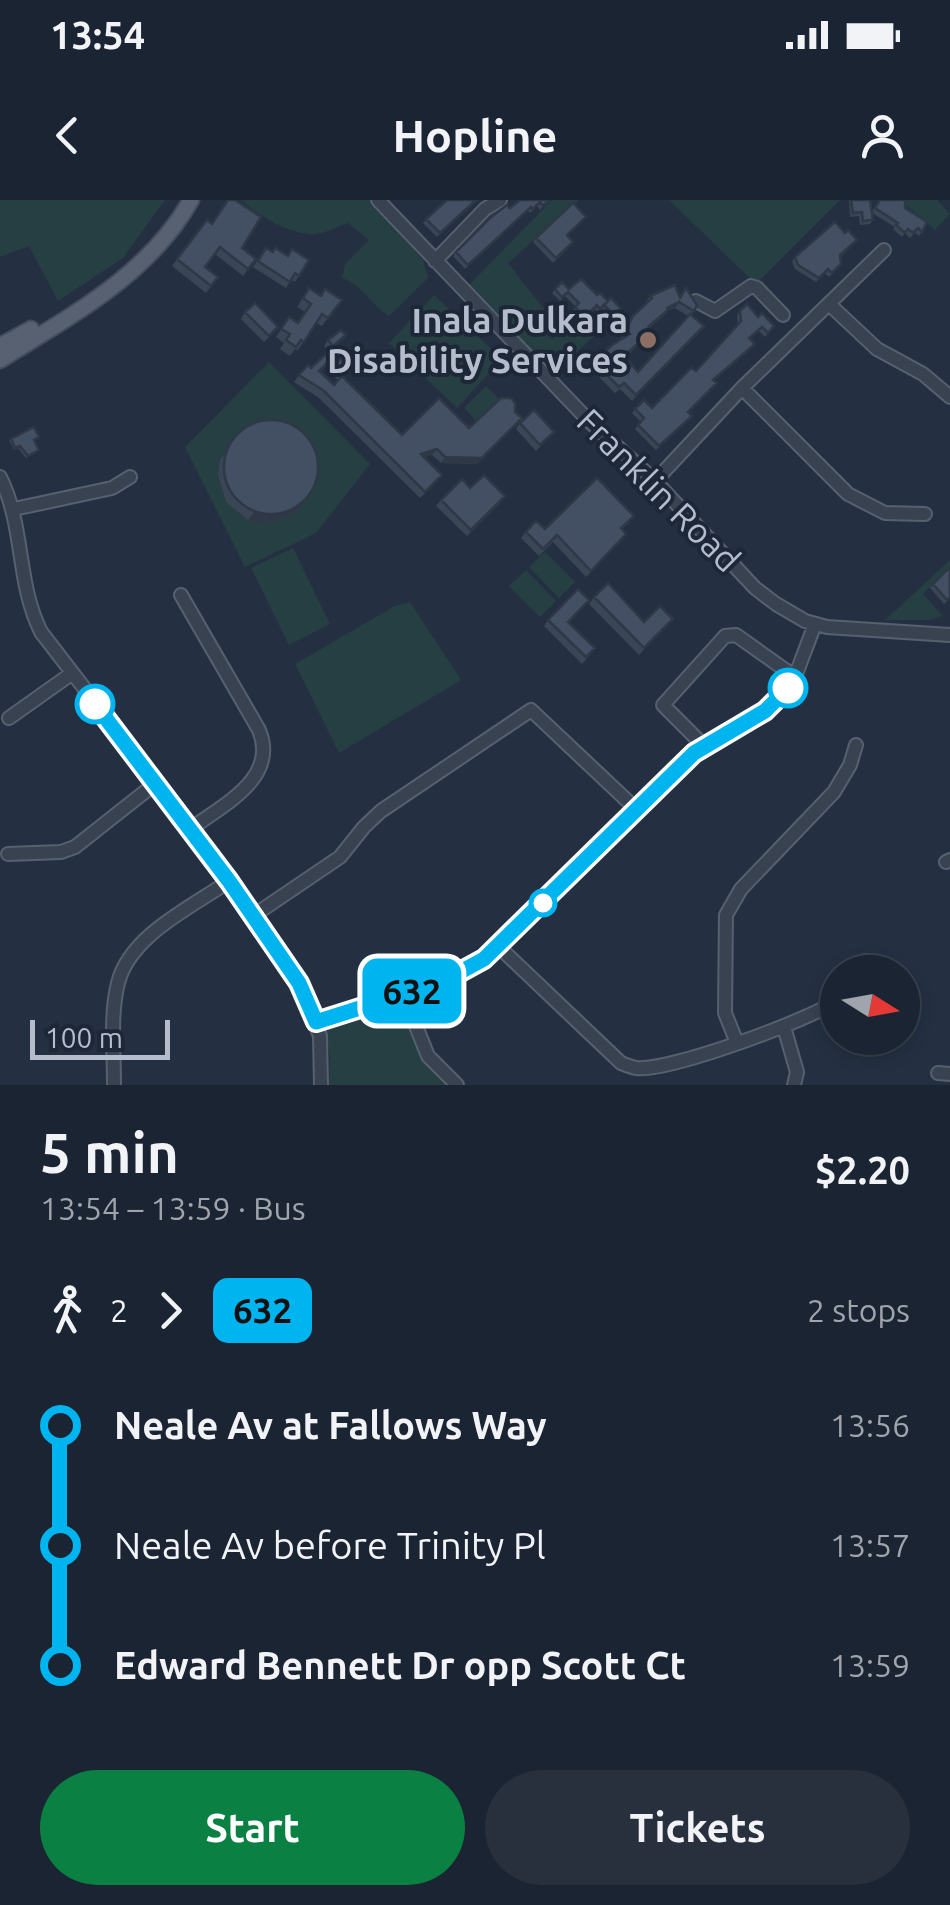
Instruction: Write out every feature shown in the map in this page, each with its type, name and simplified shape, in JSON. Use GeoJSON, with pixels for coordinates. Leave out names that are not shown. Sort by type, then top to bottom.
{"type":"FeatureCollection","features":[{"type":"Feature","properties":{"kind":"main road"},"geometry":{"type":"LineString","coordinates":[[0,346],[101,286],[162,228],[181,200]]}},
{"type":"Feature","properties":{"kind":"main road"},"geometry":{"type":"LineString","coordinates":[[0,360],[108,292],[170,232],[191,200]]}},
{"type":"Feature","properties":{"kind":"street","name":"Franklin Road"},"geometry":{"type":"LineString","coordinates":[[378,200],[755,588],[793,616],[815,624],[838,629],[950,635]]}},
{"type":"Feature","properties":{"kind":"street"},"geometry":{"type":"LineString","coordinates":[[436,261],[485,209],[500,200]]}},
{"type":"Feature","properties":{"kind":"street"},"geometry":{"type":"LineString","coordinates":[[654,481],[742,388],[884,250]]}},
{"type":"Feature","properties":{"kind":"street"},"geometry":{"type":"LineString","coordinates":[[696,301],[715,312],[751,286],[783,315]]}},
{"type":"Feature","properties":{"kind":"street"},"geometry":{"type":"LineString","coordinates":[[830,304],[878,349],[923,374],[950,398]]}},
{"type":"Feature","properties":{"kind":"street"},"geometry":{"type":"LineString","coordinates":[[742,388],[848,494],[885,513],[925,514]]}},
{"type":"Feature","properties":{"kind":"street"},"geometry":{"type":"LineString","coordinates":[[0,478],[14,509],[30,608],[48,643],[192,828],[299,983],[316,1022],[322,1055],[321,1085]]}},
{"type":"Feature","properties":{"kind":"street"},"geometry":{"type":"LineString","coordinates":[[14,509],[112,488],[130,478]]}},
{"type":"Feature","properties":{"kind":"street"},"geometry":{"type":"LineString","coordinates":[[180,595],[259,730],[264,746],[263,761],[253,781],[192,828]]}},
{"type":"Feature","properties":{"kind":"street"},"geometry":{"type":"LineString","coordinates":[[316,1022],[459,975],[499,947],[704,746],[765,711],[795,677],[815,624]]}},
{"type":"Feature","properties":{"kind":"street"},"geometry":{"type":"LineString","coordinates":[[704,746],[663,705],[725,636],[736,635],[795,677]]}},
{"type":"Feature","properties":{"kind":"street"},"geometry":{"type":"LineString","coordinates":[[9,718],[72,674]]}},
{"type":"Feature","properties":{"kind":"street"},"geometry":{"type":"LineString","coordinates":[[253,916],[340,857],[381,812],[532,710],[636,810]]}},
{"type":"Feature","properties":{"kind":"street"},"geometry":{"type":"LineString","coordinates":[[737,1043],[725,1012],[726,915],[741,890],[834,792],[850,766],[856,746]]}},
{"type":"Feature","properties":{"kind":"street"},"geometry":{"type":"LineString","coordinates":[[8,854],[61,852],[75,847],[156,783]]}},
{"type":"Feature","properties":{"kind":"street"},"geometry":{"type":"LineString","coordinates":[[114,1084],[116,996],[123,968],[146,940],[229,881]]}},
{"type":"Feature","properties":{"kind":"street"},"geometry":{"type":"LineString","coordinates":[[499,947],[621,1063],[638,1068],[737,1043],[784,1027],[820,1009]]}},
{"type":"Feature","properties":{"kind":"street"},"geometry":{"type":"LineString","coordinates":[[404,994],[428,1056],[457,1085]]}},
{"type":"Feature","properties":{"kind":"street"},"geometry":{"type":"LineString","coordinates":[[784,1027],[798,1072],[794,1085]]}},
{"type":"Feature","properties":{"kind":"green space"},"geometry":{"type":"Polygon","coordinates":[[[0,200],[165,200],[123,258],[58,301],[29,246],[0,257],[0,200]]]}},
{"type":"Feature","properties":{"kind":"green space"},"geometry":{"type":"Polygon","coordinates":[[[241,200],[369,200],[423,260],[428,278],[389,316],[342,278],[345,264],[369,240],[348,223],[320,233],[296,232],[241,200]]]}},
{"type":"Feature","properties":{"kind":"green space"},"geometry":{"type":"Polygon","coordinates":[[[552,200],[579,200],[508,263],[551,318],[542,329],[552,340],[569,323],[587,323],[599,315],[608,324],[552,374],[468,286],[552,200]]]}},
{"type":"Feature","properties":{"kind":"green space"},"geometry":{"type":"Polygon","coordinates":[[[669,200],[840,200],[756,284],[669,200]]]}},
{"type":"Feature","properties":{"kind":"green space"},"geometry":{"type":"Polygon","coordinates":[[[900,200],[937,200],[950,214],[935,230],[900,200]]]}},
{"type":"Feature","properties":{"kind":"green space"},"geometry":{"type":"Polygon","coordinates":[[[434,295],[502,359],[457,408],[389,343],[434,295]]]}},
{"type":"Feature","properties":{"kind":"green space"},"geometry":{"type":"Polygon","coordinates":[[[269,362],[370,464],[316,533],[245,567],[185,447],[269,362]]]}},
{"type":"Feature","properties":{"kind":"green space"},"geometry":{"type":"Polygon","coordinates":[[[486,386],[500,400],[477,422],[464,408],[486,386]]]}},
{"type":"Feature","properties":{"kind":"green space"},"geometry":{"type":"Polygon","coordinates":[[[293,548],[330,624],[289,645],[251,568],[293,548]]]}},
{"type":"Feature","properties":{"kind":"green space"},"geometry":{"type":"Polygon","coordinates":[[[545,552],[575,582],[559,598],[529,567],[545,552]]]}},
{"type":"Feature","properties":{"kind":"green space"},"geometry":{"type":"Polygon","coordinates":[[[950,560],[950,566],[923,594],[943,616],[929,620],[885,620],[950,560]]]}},
{"type":"Feature","properties":{"kind":"green space"},"geometry":{"type":"Polygon","coordinates":[[[526,570],[556,601],[540,617],[509,586],[526,570]]]}},
{"type":"Feature","properties":{"kind":"green space"},"geometry":{"type":"Polygon","coordinates":[[[410,602],[461,680],[339,753],[295,664],[395,606],[410,602]]]}},
{"type":"Feature","properties":{"kind":"green space"},"geometry":{"type":"Polygon","coordinates":[[[399,1008],[422,1059],[448,1085],[329,1085],[330,1057],[325,1031],[399,1008]]]}},
{"type":"Feature","properties":{"kind":"building"},"geometry":{"type":"Polygon","coordinates":[[[228,200],[235,200],[261,217],[242,248],[256,259],[248,269],[220,247],[205,267],[218,277],[211,286],[177,259],[207,220],[212,224],[228,200]]]}},
{"type":"Feature","properties":{"kind":"building"},"geometry":{"type":"Polygon","coordinates":[[[447,200],[476,200],[440,233],[426,219],[447,200]]]}},
{"type":"Feature","properties":{"kind":"building"},"geometry":{"type":"Polygon","coordinates":[[[520,200],[549,200],[543,206],[540,202],[531,207],[468,265],[456,252],[490,218],[520,200]]]}},
{"type":"Feature","properties":{"kind":"building"},"geometry":{"type":"Polygon","coordinates":[[[851,200],[870,200],[873,220],[863,221],[862,212],[853,213],[851,200]]]}},
{"type":"Feature","properties":{"kind":"building"},"geometry":{"type":"Polygon","coordinates":[[[880,200],[905,200],[905,208],[927,222],[922,232],[918,228],[905,233],[898,223],[875,208],[880,200]]]}},
{"type":"Feature","properties":{"kind":"building"},"geometry":{"type":"Polygon","coordinates":[[[573,203],[586,217],[567,235],[573,242],[556,258],[536,238],[573,203]]]}},
{"type":"Feature","properties":{"kind":"building"},"geometry":{"type":"Polygon","coordinates":[[[835,222],[857,240],[840,255],[841,264],[832,273],[828,269],[819,278],[798,265],[795,257],[835,222]]]}},
{"type":"Feature","properties":{"kind":"building"},"geometry":{"type":"Polygon","coordinates":[[[266,248],[273,252],[275,248],[288,256],[292,249],[309,260],[290,282],[258,261],[266,248]]]}},
{"type":"Feature","properties":{"kind":"building"},"geometry":{"type":"Polygon","coordinates":[[[581,279],[608,301],[585,317],[568,292],[562,297],[555,289],[562,282],[569,289],[581,279]]]}},
{"type":"Feature","properties":{"kind":"building"},"geometry":{"type":"Polygon","coordinates":[[[675,285],[680,298],[686,288],[697,305],[694,311],[679,302],[667,308],[624,356],[631,363],[628,368],[632,365],[638,372],[690,314],[704,326],[636,395],[624,383],[619,387],[594,362],[630,334],[625,331],[650,296],[675,285]]]}},
{"type":"Feature","properties":{"kind":"building"},"geometry":{"type":"Polygon","coordinates":[[[309,288],[321,296],[325,289],[342,300],[328,318],[322,314],[304,342],[301,340],[296,347],[286,340],[290,334],[281,329],[289,317],[298,323],[311,304],[303,298],[309,288]]]}},
{"type":"Feature","properties":{"kind":"building"},"geometry":{"type":"Polygon","coordinates":[[[611,298],[621,309],[614,315],[604,305],[611,298]]]}},
{"type":"Feature","properties":{"kind":"building"},"geometry":{"type":"Polygon","coordinates":[[[255,303],[278,327],[269,336],[245,312],[255,303]]]}},
{"type":"Feature","properties":{"kind":"building"},"geometry":{"type":"Polygon","coordinates":[[[747,304],[758,317],[762,313],[774,326],[768,333],[762,327],[749,338],[755,344],[713,380],[717,383],[688,412],[692,416],[659,446],[638,425],[644,418],[635,409],[644,400],[652,408],[691,368],[696,371],[741,321],[740,311],[747,304]]]}},
{"type":"Feature","properties":{"kind":"building"},"geometry":{"type":"Polygon","coordinates":[[[341,330],[346,335],[333,346],[328,340],[341,330]]]}},
{"type":"Feature","properties":{"kind":"building"},"geometry":{"type":"Polygon","coordinates":[[[352,347],[361,357],[344,375],[334,365],[352,347]]]}},
{"type":"Feature","properties":{"kind":"building"},"geometry":{"type":"Polygon","coordinates":[[[327,353],[332,358],[319,371],[334,385],[342,376],[402,435],[439,398],[469,428],[501,398],[511,398],[515,412],[522,418],[482,458],[445,457],[437,449],[421,454],[442,475],[425,492],[324,391],[299,375],[327,353]]]}},
{"type":"Feature","properties":{"kind":"building"},"geometry":{"type":"Polygon","coordinates":[[[534,410],[554,432],[540,445],[520,423],[534,410]]]}},
{"type":"Feature","properties":{"kind":"building"},"geometry":{"type":"Polygon","coordinates":[[[271,420],[289,424],[304,434],[314,449],[318,467],[314,485],[304,500],[289,510],[271,514],[253,510],[238,500],[228,485],[224,467],[228,449],[238,434],[253,424],[271,420]]]}},
{"type":"Feature","properties":{"kind":"building"},"geometry":{"type":"Polygon","coordinates":[[[34,427],[39,450],[28,456],[20,446],[15,448],[11,439],[34,427]]]}},
{"type":"Feature","properties":{"kind":"building"},"geometry":{"type":"Polygon","coordinates":[[[484,475],[505,496],[471,530],[441,500],[462,479],[470,488],[484,475]]]}},
{"type":"Feature","properties":{"kind":"building"},"geometry":{"type":"Polygon","coordinates":[[[597,478],[634,516],[621,528],[626,534],[591,571],[557,535],[543,549],[526,532],[536,521],[545,529],[597,478]]]}},
{"type":"Feature","properties":{"kind":"building"},"geometry":{"type":"Polygon","coordinates":[[[950,567],[950,597],[947,600],[933,584],[950,567]]]}},
{"type":"Feature","properties":{"kind":"building"},"geometry":{"type":"Polygon","coordinates":[[[608,583],[644,622],[660,606],[673,619],[644,648],[594,597],[608,583]]]}},
{"type":"Feature","properties":{"kind":"building"},"geometry":{"type":"Polygon","coordinates":[[[578,589],[589,600],[568,622],[595,648],[586,657],[548,620],[578,589]]]}},
{"type":"Feature","properties":{"kind":"bus line","name":"632"},"geometry":{"type":"LineString","coordinates":[[95,704],[229,881],[299,983],[316,1022],[442,982],[472,968],[499,947],[694,753],[765,711],[788,688]]}},
{"type":"Feature","properties":{"kind":"place","name":"Inala Dulkara Disability Services"},"geometry":{"type":"Point","coordinates":[648,340]}}]}
